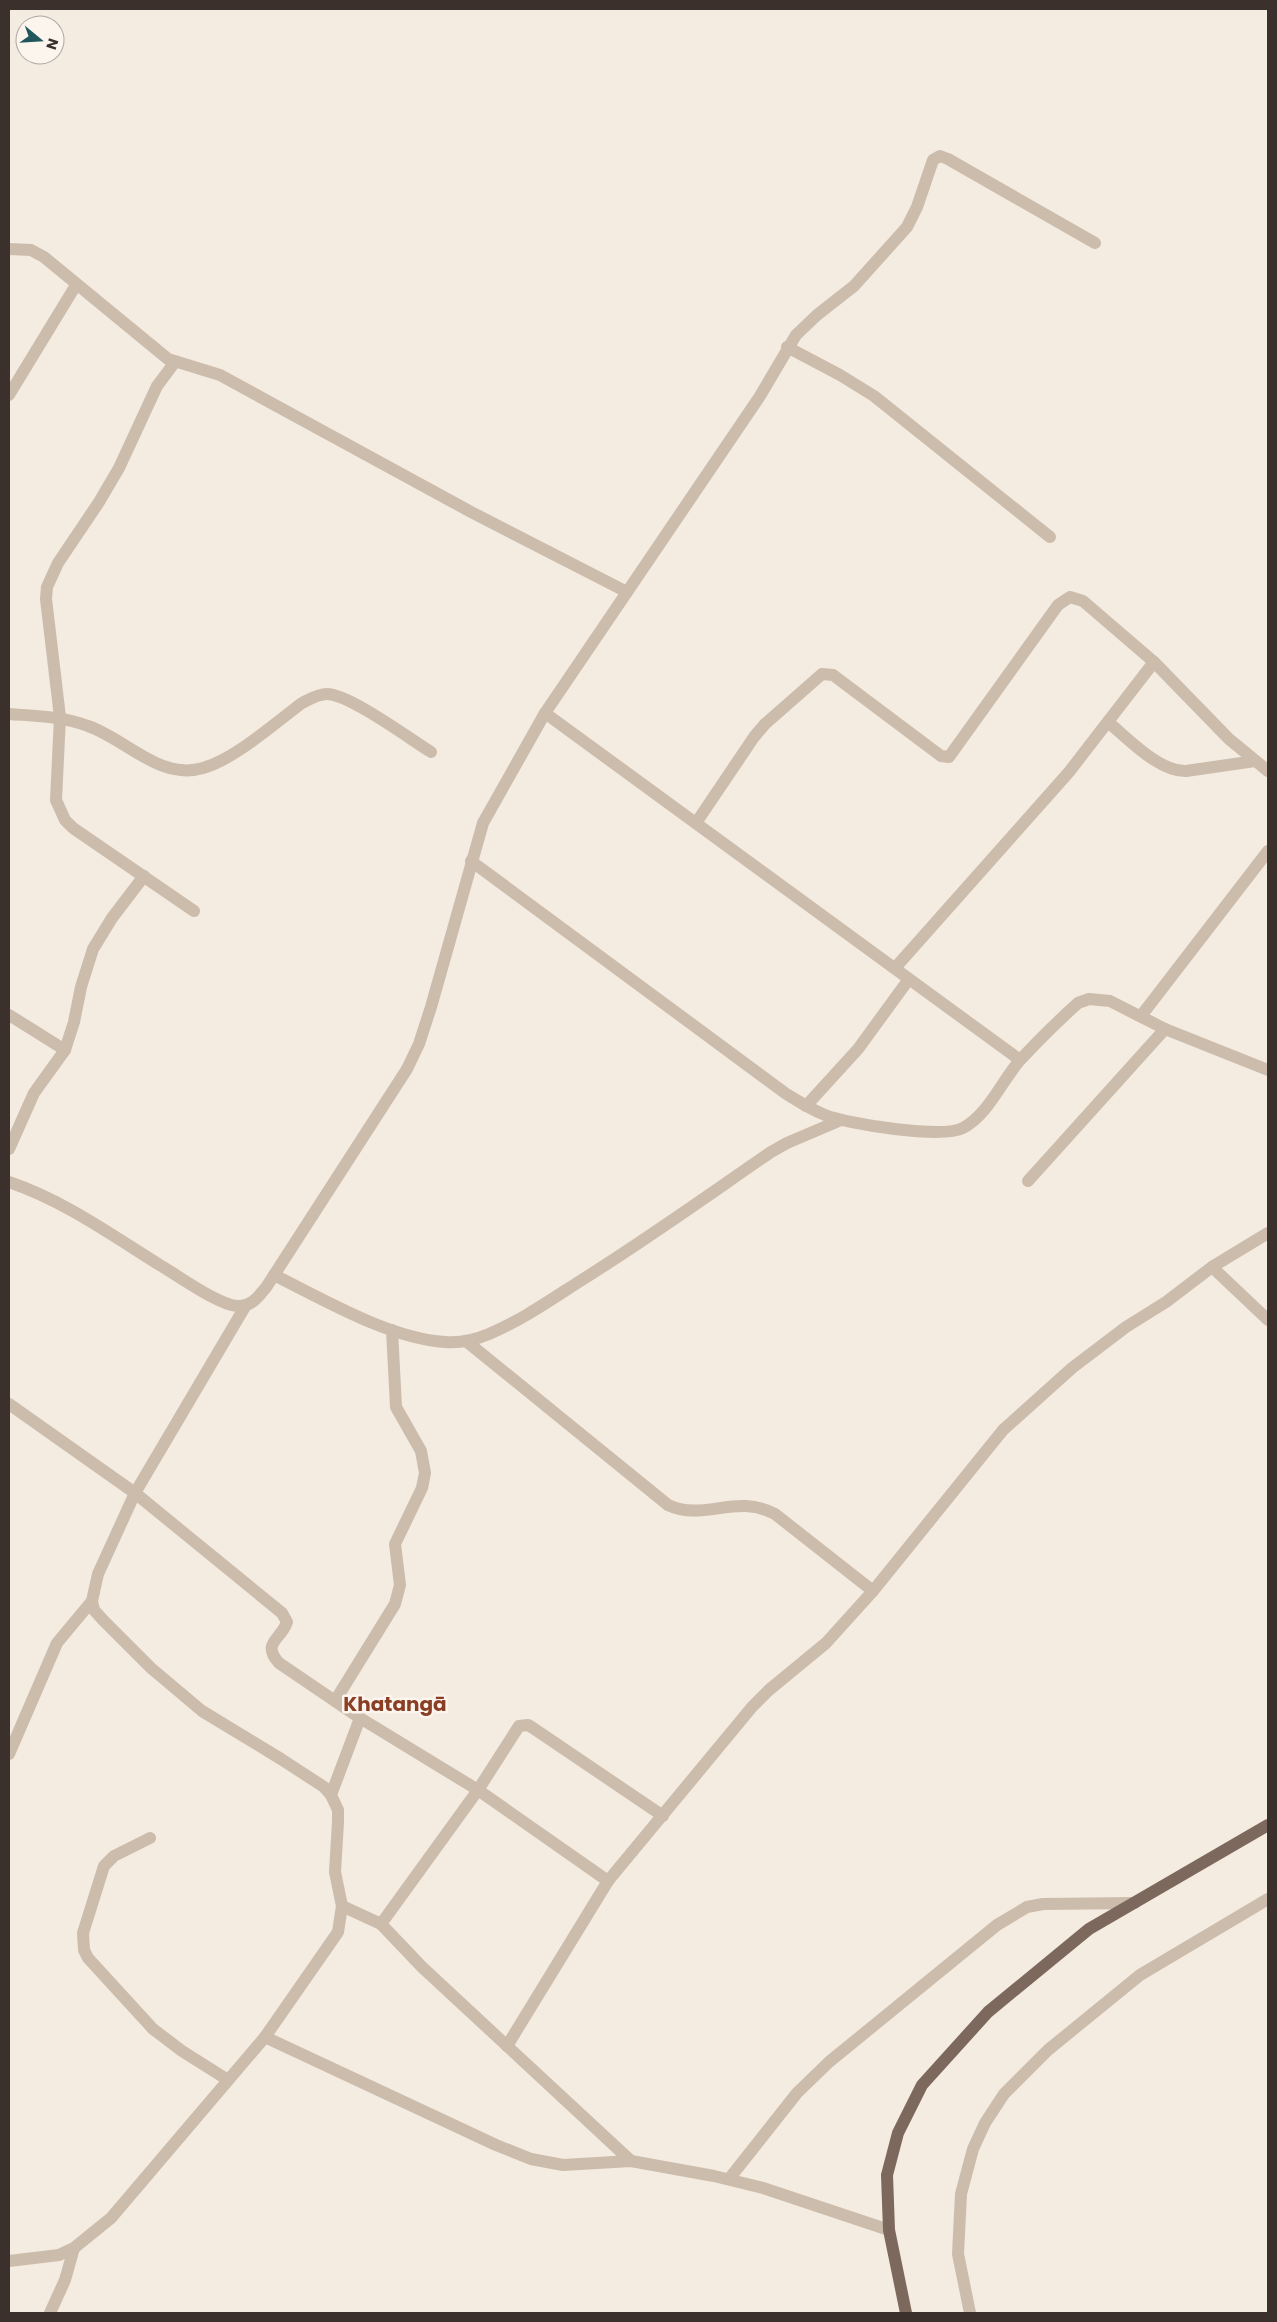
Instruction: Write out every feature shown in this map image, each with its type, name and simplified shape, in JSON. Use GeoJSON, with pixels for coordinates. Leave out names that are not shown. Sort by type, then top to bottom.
{"type":"FeatureCollection","features":[{"type":"Feature","properties":{"kind":"main road"},"geometry":{"type":"LineString","coordinates":[[906,2313],[889,2230],[887,2175],[898,2133],[922,2085],[988,2012],[1090,1929],[1268,1825]]}},
{"type":"Feature","properties":{"kind":"street"},"geometry":{"type":"LineString","coordinates":[[9,2262],[59,2255],[74,2248],[111,2218],[265,2037],[338,1932],[342,1906],[336,1872],[338,1810],[331,1796],[324,1787],[202,1711],[151,1668],[103,1620],[94,1610],[92,1601],[98,1574],[135,1493],[246,1306],[256,1300],[274,1275],[407,1069],[419,1044],[431,1007],[483,823],[544,713],[760,396],[788,348],[806,325],[844,295],[870,270],[907,227],[917,208],[931,165],[936,158],[948,159],[1095,243]]}},
{"type":"Feature","properties":{"kind":"street"},"geometry":{"type":"LineString","coordinates":[[9,250],[37,252],[154,349],[175,362],[220,374],[464,508],[627,592]]}},
{"type":"Feature","properties":{"kind":"street"},"geometry":{"type":"LineString","coordinates":[[9,395],[76,285]]}},
{"type":"Feature","properties":{"kind":"street"},"geometry":{"type":"LineString","coordinates":[[788,348],[840,375],[874,396],[1050,537]]}},
{"type":"Feature","properties":{"kind":"street"},"geometry":{"type":"LineString","coordinates":[[175,362],[157,386],[131,446],[109,485],[58,563],[49,581],[46,600],[60,717],[56,787],[56,800],[60,811],[72,828],[194,910]]}},
{"type":"Feature","properties":{"kind":"street"},"geometry":{"type":"LineString","coordinates":[[696,823],[754,737],[765,724],[822,674],[833,675],[945,758],[951,755],[1058,606],[1064,599],[1070,597],[1083,601],[1154,662],[1229,739],[1268,771]]}},
{"type":"Feature","properties":{"kind":"street"},"geometry":{"type":"LineString","coordinates":[[894,968],[1069,772],[1109,723],[1154,662]]}},
{"type":"Feature","properties":{"kind":"street"},"geometry":{"type":"LineString","coordinates":[[9,714],[60,717],[103,732],[164,767],[190,770],[218,763],[302,703],[317,695],[328,694],[345,699],[431,752]]}},
{"type":"Feature","properties":{"kind":"street"},"geometry":{"type":"LineString","coordinates":[[544,713],[1020,1060]]}},
{"type":"Feature","properties":{"kind":"street"},"geometry":{"type":"LineString","coordinates":[[1109,723],[1158,762],[1175,770],[1186,771],[1255,761]]}},
{"type":"Feature","properties":{"kind":"street"},"geometry":{"type":"LineString","coordinates":[[1141,1016],[1268,851]]}},
{"type":"Feature","properties":{"kind":"street"},"geometry":{"type":"LineString","coordinates":[[471,861],[806,1106],[841,1120],[858,1124],[921,1131],[954,1132],[968,1125],[985,1108],[1020,1060],[1078,1003],[1089,999],[1110,1001],[1165,1029],[1268,1070]]}},
{"type":"Feature","properties":{"kind":"street"},"geometry":{"type":"LineString","coordinates":[[9,1149],[34,1093],[65,1050],[93,949],[112,918],[144,876]]}},
{"type":"Feature","properties":{"kind":"street"},"geometry":{"type":"LineString","coordinates":[[806,1106],[858,1049],[909,979]]}},
{"type":"Feature","properties":{"kind":"street"},"geometry":{"type":"LineString","coordinates":[[9,1015],[65,1050]]}},
{"type":"Feature","properties":{"kind":"street"},"geometry":{"type":"LineString","coordinates":[[1028,1181],[1165,1029]]}},
{"type":"Feature","properties":{"kind":"street"},"geometry":{"type":"LineString","coordinates":[[274,1275],[392,1330],[429,1341],[466,1341],[489,1334],[521,1318],[626,1252],[771,1152],[787,1143],[841,1120]]}},
{"type":"Feature","properties":{"kind":"street"},"geometry":{"type":"LineString","coordinates":[[9,1182],[77,1213],[212,1295],[236,1306],[246,1306]]}},
{"type":"Feature","properties":{"kind":"street"},"geometry":{"type":"LineString","coordinates":[[507,2046],[608,1881],[752,1707],[769,1690],[826,1643],[874,1591],[1003,1430],[1072,1368],[1212,1267],[1268,1233]]}},
{"type":"Feature","properties":{"kind":"street"},"geometry":{"type":"LineString","coordinates":[[1212,1267],[1268,1320]]}},
{"type":"Feature","properties":{"kind":"street"},"geometry":{"type":"LineString","coordinates":[[335,1701],[397,1598],[400,1585],[395,1544],[422,1488],[425,1474],[422,1450],[396,1407],[392,1330]]}},
{"type":"Feature","properties":{"kind":"street"},"geometry":{"type":"LineString","coordinates":[[466,1341],[668,1505],[690,1511],[743,1504],[765,1508],[874,1591]]}},
{"type":"Feature","properties":{"kind":"street"},"geometry":{"type":"LineString","coordinates":[[9,1404],[135,1493],[284,1616],[286,1626],[271,1648],[273,1656],[279,1663],[360,1718],[478,1790],[608,1881]]}},
{"type":"Feature","properties":{"kind":"street"},"geometry":{"type":"LineString","coordinates":[[9,1754],[57,1643],[92,1601]]}},
{"type":"Feature","properties":{"kind":"street"},"geometry":{"type":"LineString","coordinates":[[331,1796],[360,1718]]}},
{"type":"Feature","properties":{"kind":"street"},"geometry":{"type":"LineString","coordinates":[[381,1924],[478,1790],[519,1726],[528,1725],[663,1816]]}},
{"type":"Feature","properties":{"kind":"street"},"geometry":{"type":"LineString","coordinates":[[150,1838],[114,1856],[104,1866],[84,1933],[84,1950],[88,1958],[153,2028],[182,2051],[228,2080]]}},
{"type":"Feature","properties":{"kind":"street"},"geometry":{"type":"LineString","coordinates":[[970,2313],[958,2254],[961,2194],[973,2149],[1004,2094],[1048,2050],[1140,1975],[1268,1899]]}},
{"type":"Feature","properties":{"kind":"street"},"geometry":{"type":"LineString","coordinates":[[729,2180],[797,2093],[829,2062],[997,1925],[1027,1908],[1043,1904],[1135,1903]]}},
{"type":"Feature","properties":{"kind":"street"},"geometry":{"type":"LineString","coordinates":[[342,1906],[381,1924],[422,1967],[631,2161]]}},
{"type":"Feature","properties":{"kind":"street"},"geometry":{"type":"LineString","coordinates":[[265,2037],[496,2145],[532,2159],[562,2165],[631,2161],[729,2180],[762,2188],[889,2230]]}},
{"type":"Feature","properties":{"kind":"street"},"geometry":{"type":"LineString","coordinates":[[50,2313],[62,2288],[74,2248]]}},
{"type":"Feature","properties":{"kind":"district","name":"Khatangā"},"geometry":{"type":"Point","coordinates":[395,1704]}}]}
